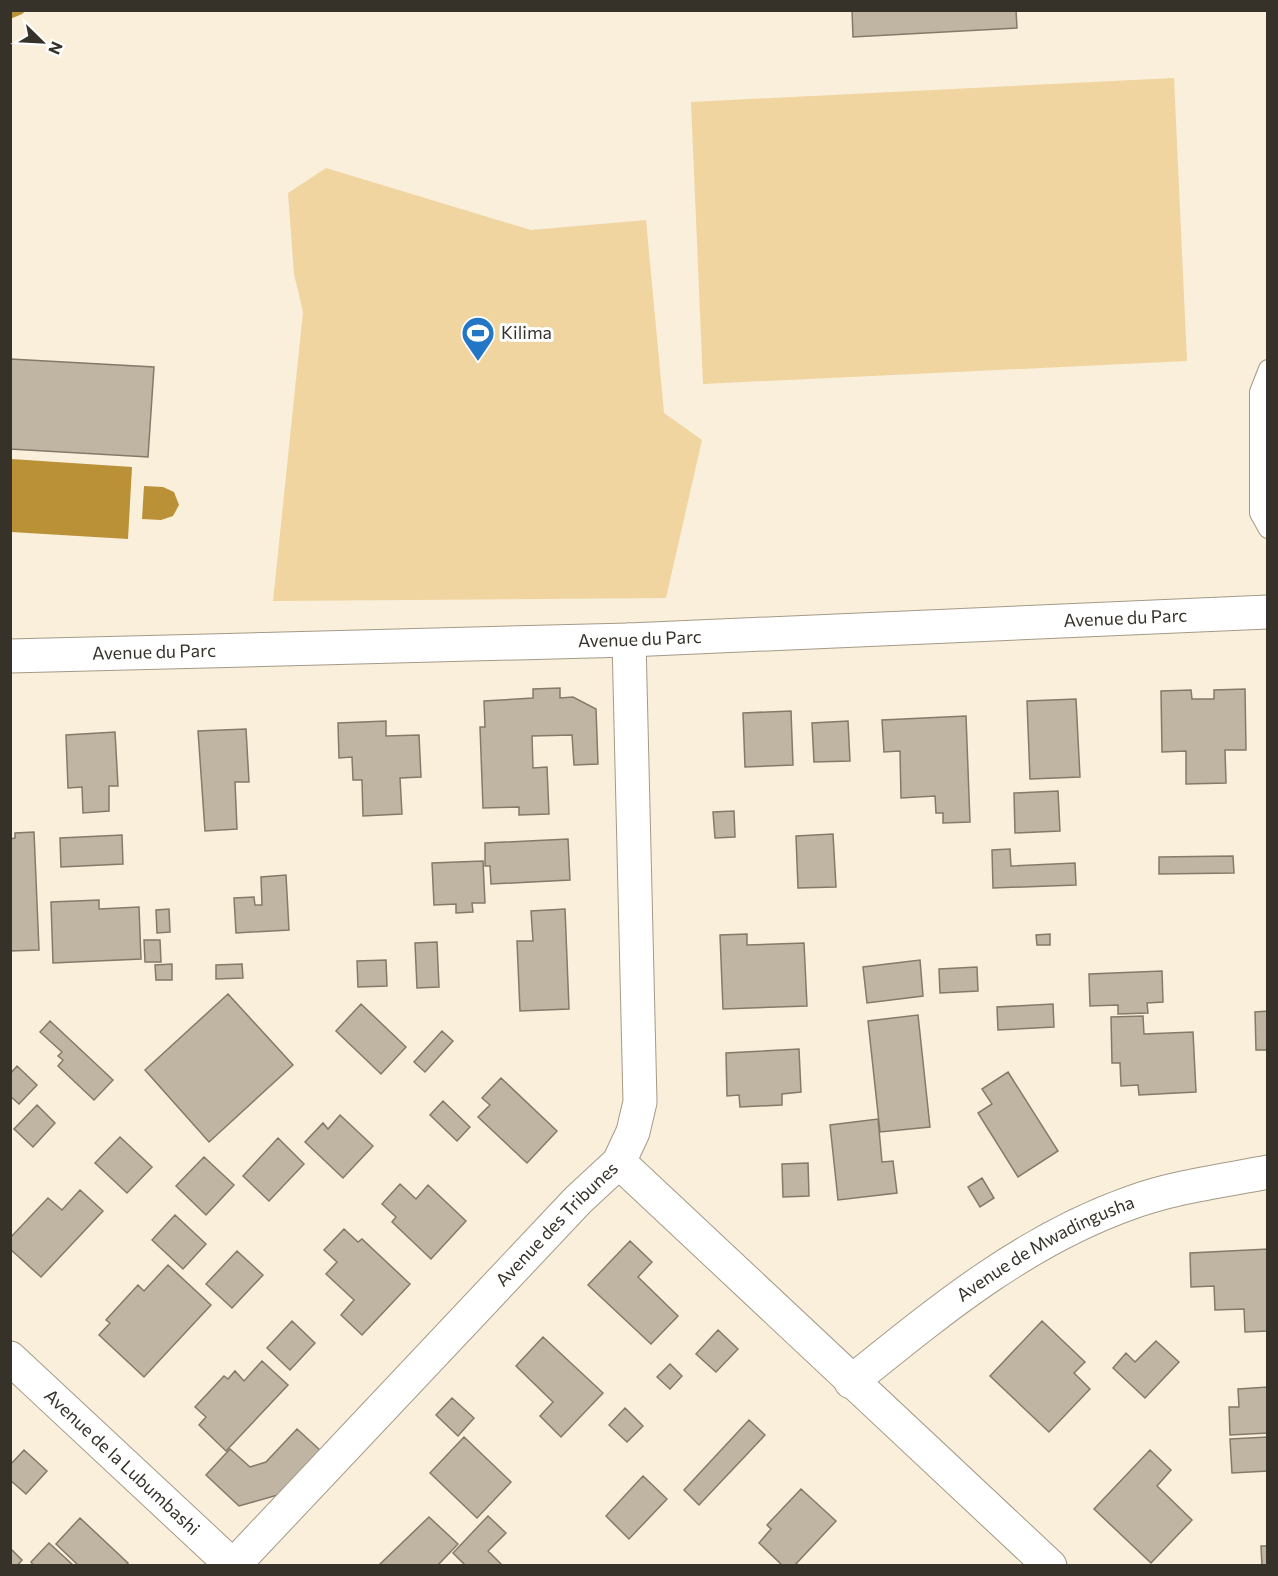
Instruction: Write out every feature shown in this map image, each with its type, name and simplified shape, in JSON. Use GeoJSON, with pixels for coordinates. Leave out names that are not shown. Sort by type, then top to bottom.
{"type":"FeatureCollection","features":[{"type":"Feature","properties":{"kind":"street","name":"Avenue du Parc"},"geometry":{"type":"LineString","coordinates":[[10,657],[629,640],[1268,612]]}},
{"type":"Feature","properties":{"kind":"street","name":"Avenue des Tribunes"},"geometry":{"type":"LineString","coordinates":[[233,1565],[578,1200],[620,1162],[633,1132],[640,1102],[629,640]]}},
{"type":"Feature","properties":{"kind":"street"},"geometry":{"type":"LineString","coordinates":[[620,1162],[851,1382],[1050,1566]]}},
{"type":"Feature","properties":{"kind":"street","name":"Avenue de Mwadingusha"},"geometry":{"type":"LineString","coordinates":[[851,1382],[958,1296],[1010,1261],[1061,1234],[1130,1203],[1184,1188],[1268,1172]]}},
{"type":"Feature","properties":{"kind":"street","name":"Avenue de la Lubumbashi"},"geometry":{"type":"LineString","coordinates":[[10,1358],[233,1565]]}},
{"type":"Feature","properties":{"kind":"lane"},"geometry":{"type":"LineString","coordinates":[[1268,369],[1259,392],[1259,513],[1268,529]]}},
{"type":"Feature","properties":{"kind":"shaded area"},"geometry":{"type":"Polygon","coordinates":[[[1174,78],[1187,361],[703,384],[691,102],[1174,78]]]}},
{"type":"Feature","properties":{"kind":"shaded area","name":"Kilima"},"geometry":{"type":"Polygon","coordinates":[[[326,168],[531,230],[646,220],[664,413],[702,440],[666,598],[273,601],[303,312],[294,274],[288,193],[326,168]]]}},
{"type":"Feature","properties":{"kind":"shaded area"},"geometry":{"type":"Polygon","coordinates":[[[11,459],[132,467],[128,539],[11,532],[11,459]]]}},
{"type":"Feature","properties":{"kind":"shaded area"},"geometry":{"type":"Polygon","coordinates":[[[144,486],[163,487],[174,492],[179,505],[173,516],[161,520],[142,519],[144,486]]]}},
{"type":"Feature","properties":{"kind":"building"},"geometry":{"type":"Polygon","coordinates":[[[852,10],[1016,10],[1017,28],[853,37],[852,10]]]}},
{"type":"Feature","properties":{"kind":"building"},"geometry":{"type":"Polygon","coordinates":[[[10,359],[154,367],[148,457],[10,449],[10,359]]]}},
{"type":"Feature","properties":{"kind":"building"},"geometry":{"type":"Polygon","coordinates":[[[560,688],[560,698],[573,697],[596,709],[598,764],[574,765],[572,735],[532,736],[533,768],[547,767],[549,814],[519,815],[519,807],[483,808],[480,727],[485,727],[484,701],[533,698],[533,689],[560,688]]]}},
{"type":"Feature","properties":{"kind":"building"},"geometry":{"type":"Polygon","coordinates":[[[1245,689],[1246,750],[1225,750],[1226,783],[1186,784],[1186,751],[1162,752],[1161,691],[1191,690],[1192,699],[1214,699],[1214,690],[1245,689]]]}},
{"type":"Feature","properties":{"kind":"building"},"geometry":{"type":"Polygon","coordinates":[[[1076,699],[1080,777],[1030,779],[1027,701],[1076,699]]]}},
{"type":"Feature","properties":{"kind":"building"},"geometry":{"type":"Polygon","coordinates":[[[791,711],[793,765],[745,767],[743,713],[791,711]]]}},
{"type":"Feature","properties":{"kind":"building"},"geometry":{"type":"Polygon","coordinates":[[[966,716],[970,822],[943,823],[943,813],[936,813],[935,796],[901,798],[900,751],[884,752],[882,720],[966,716]]]}},
{"type":"Feature","properties":{"kind":"building"},"geometry":{"type":"Polygon","coordinates":[[[386,721],[386,736],[419,735],[421,777],[400,778],[402,814],[363,816],[362,780],[353,780],[352,757],[339,758],[338,723],[386,721]]]}},
{"type":"Feature","properties":{"kind":"building"},"geometry":{"type":"Polygon","coordinates":[[[848,721],[850,761],[814,762],[812,723],[848,721]]]}},
{"type":"Feature","properties":{"kind":"building"},"geometry":{"type":"Polygon","coordinates":[[[246,729],[249,782],[235,782],[237,829],[205,831],[198,731],[246,729]]]}},
{"type":"Feature","properties":{"kind":"building"},"geometry":{"type":"Polygon","coordinates":[[[115,732],[118,786],[109,786],[109,811],[83,813],[82,787],[68,788],[66,735],[115,732]]]}},
{"type":"Feature","properties":{"kind":"building"},"geometry":{"type":"Polygon","coordinates":[[[1058,791],[1060,831],[1015,833],[1014,793],[1058,791]]]}},
{"type":"Feature","properties":{"kind":"building"},"geometry":{"type":"Polygon","coordinates":[[[734,811],[735,837],[715,838],[713,812],[734,811]]]}},
{"type":"Feature","properties":{"kind":"building"},"geometry":{"type":"Polygon","coordinates":[[[34,832],[39,950],[10,951],[10,839],[15,838],[15,833],[34,832]]]}},
{"type":"Feature","properties":{"kind":"building"},"geometry":{"type":"Polygon","coordinates":[[[833,834],[836,887],[798,888],[796,836],[833,834]]]}},
{"type":"Feature","properties":{"kind":"building"},"geometry":{"type":"Polygon","coordinates":[[[122,835],[123,864],[61,867],[60,838],[122,835]]]}},
{"type":"Feature","properties":{"kind":"building"},"geometry":{"type":"Polygon","coordinates":[[[568,839],[570,880],[491,884],[490,866],[485,866],[485,843],[568,839]]]}},
{"type":"Feature","properties":{"kind":"building"},"geometry":{"type":"Polygon","coordinates":[[[1010,849],[1011,866],[1075,863],[1076,885],[993,888],[992,850],[1010,849]]]}},
{"type":"Feature","properties":{"kind":"building"},"geometry":{"type":"Polygon","coordinates":[[[1233,856],[1234,873],[1159,874],[1159,857],[1233,856]]]}},
{"type":"Feature","properties":{"kind":"building"},"geometry":{"type":"Polygon","coordinates":[[[483,861],[485,903],[472,903],[473,912],[456,913],[456,904],[434,905],[432,863],[483,861]]]}},
{"type":"Feature","properties":{"kind":"building"},"geometry":{"type":"Polygon","coordinates":[[[286,875],[289,930],[236,933],[234,898],[254,897],[255,905],[262,905],[261,877],[286,875]]]}},
{"type":"Feature","properties":{"kind":"building"},"geometry":{"type":"Polygon","coordinates":[[[99,900],[99,909],[139,907],[141,959],[53,963],[51,902],[99,900]]]}},
{"type":"Feature","properties":{"kind":"building"},"geometry":{"type":"Polygon","coordinates":[[[169,909],[170,932],[157,933],[156,910],[169,909]]]}},
{"type":"Feature","properties":{"kind":"building"},"geometry":{"type":"Polygon","coordinates":[[[565,909],[569,1009],[520,1011],[517,941],[533,941],[531,911],[565,909]]]}},
{"type":"Feature","properties":{"kind":"building"},"geometry":{"type":"Polygon","coordinates":[[[747,934],[747,945],[804,943],[807,1006],[723,1009],[720,935],[747,934]]]}},
{"type":"Feature","properties":{"kind":"building"},"geometry":{"type":"Polygon","coordinates":[[[1050,934],[1050,945],[1037,945],[1036,935],[1050,934]]]}},
{"type":"Feature","properties":{"kind":"building"},"geometry":{"type":"Polygon","coordinates":[[[144,940],[160,940],[161,962],[145,962],[144,940]]]}},
{"type":"Feature","properties":{"kind":"building"},"geometry":{"type":"Polygon","coordinates":[[[437,942],[439,987],[417,988],[415,943],[437,942]]]}},
{"type":"Feature","properties":{"kind":"building"},"geometry":{"type":"Polygon","coordinates":[[[386,960],[387,986],[358,987],[357,961],[386,960]]]}},
{"type":"Feature","properties":{"kind":"building"},"geometry":{"type":"Polygon","coordinates":[[[920,960],[923,996],[867,1003],[863,967],[920,960]]]}},
{"type":"Feature","properties":{"kind":"building"},"geometry":{"type":"Polygon","coordinates":[[[172,964],[172,980],[156,980],[155,965],[172,964]]]}},
{"type":"Feature","properties":{"kind":"building"},"geometry":{"type":"Polygon","coordinates":[[[242,964],[243,978],[216,979],[216,965],[242,964]]]}},
{"type":"Feature","properties":{"kind":"building"},"geometry":{"type":"Polygon","coordinates":[[[977,967],[978,991],[940,993],[939,969],[977,967]]]}},
{"type":"Feature","properties":{"kind":"building"},"geometry":{"type":"Polygon","coordinates":[[[1162,971],[1163,1002],[1147,1003],[1148,1013],[1118,1014],[1118,1005],[1090,1006],[1089,974],[1162,971]]]}},
{"type":"Feature","properties":{"kind":"building"},"geometry":{"type":"Polygon","coordinates":[[[228,994],[293,1065],[209,1142],[145,1070],[228,994]]]}},
{"type":"Feature","properties":{"kind":"building"},"geometry":{"type":"Polygon","coordinates":[[[361,1004],[406,1047],[381,1074],[336,1031],[361,1004]]]}},
{"type":"Feature","properties":{"kind":"building"},"geometry":{"type":"Polygon","coordinates":[[[1053,1004],[1054,1027],[998,1030],[997,1007],[1053,1004]]]}},
{"type":"Feature","properties":{"kind":"building"},"geometry":{"type":"Polygon","coordinates":[[[1268,1011],[1268,1050],[1256,1050],[1255,1012],[1268,1011]]]}},
{"type":"Feature","properties":{"kind":"building"},"geometry":{"type":"Polygon","coordinates":[[[918,1015],[930,1127],[880,1132],[868,1021],[918,1015]]]}},
{"type":"Feature","properties":{"kind":"building"},"geometry":{"type":"Polygon","coordinates":[[[1143,1016],[1144,1034],[1193,1032],[1196,1092],[1139,1095],[1138,1085],[1121,1086],[1120,1063],[1112,1063],[1111,1017],[1143,1016]]]}},
{"type":"Feature","properties":{"kind":"building"},"geometry":{"type":"Polygon","coordinates":[[[50,1021],[113,1080],[94,1100],[58,1066],[63,1060],[58,1056],[62,1052],[40,1032],[50,1021]]]}},
{"type":"Feature","properties":{"kind":"building"},"geometry":{"type":"Polygon","coordinates":[[[442,1031],[453,1041],[425,1072],[414,1062],[442,1031]]]}},
{"type":"Feature","properties":{"kind":"building"},"geometry":{"type":"Polygon","coordinates":[[[799,1049],[801,1092],[782,1094],[782,1105],[740,1107],[739,1095],[727,1096],[726,1053],[799,1049]]]}},
{"type":"Feature","properties":{"kind":"building"},"geometry":{"type":"Polygon","coordinates":[[[17,1066],[37,1085],[19,1104],[10,1096],[10,1074],[17,1066]]]}},
{"type":"Feature","properties":{"kind":"building"},"geometry":{"type":"Polygon","coordinates":[[[1008,1072],[1058,1151],[1018,1177],[978,1113],[992,1104],[982,1089],[1008,1072]]]}},
{"type":"Feature","properties":{"kind":"building"},"geometry":{"type":"Polygon","coordinates":[[[501,1078],[557,1131],[527,1163],[478,1117],[490,1105],[482,1098],[501,1078]]]}},
{"type":"Feature","properties":{"kind":"building"},"geometry":{"type":"Polygon","coordinates":[[[443,1101],[470,1127],[457,1141],[430,1115],[443,1101]]]}},
{"type":"Feature","properties":{"kind":"building"},"geometry":{"type":"Polygon","coordinates":[[[37,1105],[55,1123],[33,1147],[14,1129],[37,1105]]]}},
{"type":"Feature","properties":{"kind":"building"},"geometry":{"type":"Polygon","coordinates":[[[340,1115],[373,1146],[343,1178],[305,1142],[323,1123],[328,1129],[340,1115]]]}},
{"type":"Feature","properties":{"kind":"building"},"geometry":{"type":"Polygon","coordinates":[[[878,1119],[882,1162],[893,1161],[897,1193],[838,1200],[830,1125],[878,1119]]]}},
{"type":"Feature","properties":{"kind":"building"},"geometry":{"type":"Polygon","coordinates":[[[120,1137],[152,1167],[127,1193],[95,1163],[120,1137]]]}},
{"type":"Feature","properties":{"kind":"building"},"geometry":{"type":"Polygon","coordinates":[[[278,1138],[304,1164],[269,1201],[243,1176],[278,1138]]]}},
{"type":"Feature","properties":{"kind":"building"},"geometry":{"type":"Polygon","coordinates":[[[204,1157],[234,1185],[206,1215],[176,1186],[204,1157]]]}},
{"type":"Feature","properties":{"kind":"building"},"geometry":{"type":"Polygon","coordinates":[[[808,1163],[809,1196],[783,1197],[782,1164],[808,1163]]]}},
{"type":"Feature","properties":{"kind":"building"},"geometry":{"type":"Polygon","coordinates":[[[982,1178],[994,1198],[980,1207],[968,1187],[982,1178]]]}},
{"type":"Feature","properties":{"kind":"building"},"geometry":{"type":"Polygon","coordinates":[[[400,1184],[416,1199],[428,1185],[466,1221],[431,1259],[392,1222],[396,1217],[382,1204],[400,1184]]]}},
{"type":"Feature","properties":{"kind":"building"},"geometry":{"type":"Polygon","coordinates":[[[80,1190],[103,1211],[41,1277],[10,1249],[10,1238],[48,1198],[62,1210],[80,1190]]]}},
{"type":"Feature","properties":{"kind":"building"},"geometry":{"type":"Polygon","coordinates":[[[175,1215],[206,1244],[183,1269],[152,1240],[175,1215]]]}},
{"type":"Feature","properties":{"kind":"building"},"geometry":{"type":"Polygon","coordinates":[[[344,1229],[358,1242],[362,1239],[410,1284],[362,1335],[341,1315],[354,1300],[326,1274],[337,1262],[324,1250],[344,1229]]]}},
{"type":"Feature","properties":{"kind":"building"},"geometry":{"type":"Polygon","coordinates":[[[630,1241],[652,1262],[638,1277],[678,1316],[651,1344],[588,1285],[630,1241]]]}},
{"type":"Feature","properties":{"kind":"building"},"geometry":{"type":"Polygon","coordinates":[[[1268,1249],[1268,1331],[1245,1332],[1244,1309],[1215,1310],[1214,1286],[1191,1287],[1190,1253],[1268,1249]]]}},
{"type":"Feature","properties":{"kind":"building"},"geometry":{"type":"Polygon","coordinates":[[[237,1251],[263,1275],[232,1308],[206,1284],[237,1251]]]}},
{"type":"Feature","properties":{"kind":"building"},"geometry":{"type":"Polygon","coordinates":[[[168,1265],[211,1305],[144,1377],[99,1335],[110,1323],[106,1320],[138,1285],[144,1291],[168,1265]]]}},
{"type":"Feature","properties":{"kind":"building"},"geometry":{"type":"Polygon","coordinates":[[[292,1321],[315,1343],[290,1370],[267,1348],[292,1321]]]}},
{"type":"Feature","properties":{"kind":"building"},"geometry":{"type":"Polygon","coordinates":[[[1042,1321],[1085,1362],[1074,1373],[1090,1389],[1049,1432],[990,1376],[1042,1321]]]}},
{"type":"Feature","properties":{"kind":"building"},"geometry":{"type":"Polygon","coordinates":[[[718,1330],[738,1349],[716,1372],[696,1354],[718,1330]]]}},
{"type":"Feature","properties":{"kind":"building"},"geometry":{"type":"Polygon","coordinates":[[[543,1337],[603,1393],[561,1437],[540,1416],[553,1402],[516,1366],[543,1337]]]}},
{"type":"Feature","properties":{"kind":"building"},"geometry":{"type":"Polygon","coordinates":[[[1156,1341],[1179,1362],[1145,1398],[1113,1368],[1126,1353],[1135,1362],[1156,1341]]]}},
{"type":"Feature","properties":{"kind":"building"},"geometry":{"type":"Polygon","coordinates":[[[262,1361],[288,1385],[226,1451],[199,1425],[206,1417],[195,1407],[224,1376],[228,1379],[235,1371],[244,1381],[262,1361]]]}},
{"type":"Feature","properties":{"kind":"building"},"geometry":{"type":"Polygon","coordinates":[[[670,1364],[682,1376],[670,1389],[657,1377],[670,1364]]]}},
{"type":"Feature","properties":{"kind":"building"},"geometry":{"type":"Polygon","coordinates":[[[1268,1387],[1268,1433],[1230,1435],[1229,1407],[1239,1407],[1238,1389],[1268,1387]]]}},
{"type":"Feature","properties":{"kind":"building"},"geometry":{"type":"Polygon","coordinates":[[[452,1398],[474,1418],[458,1436],[436,1415],[452,1398]]]}},
{"type":"Feature","properties":{"kind":"building"},"geometry":{"type":"Polygon","coordinates":[[[625,1408],[643,1426],[627,1442],[609,1425],[625,1408]]]}},
{"type":"Feature","properties":{"kind":"building"},"geometry":{"type":"Polygon","coordinates":[[[749,1420],[765,1435],[699,1505],[684,1490],[749,1420]]]}},
{"type":"Feature","properties":{"kind":"building"},"geometry":{"type":"Polygon","coordinates":[[[297,1429],[321,1451],[281,1494],[239,1506],[206,1475],[230,1449],[250,1467],[266,1462],[297,1429]]]}},
{"type":"Feature","properties":{"kind":"building"},"geometry":{"type":"Polygon","coordinates":[[[464,1437],[511,1482],[477,1518],[430,1473],[464,1437]]]}},
{"type":"Feature","properties":{"kind":"building"},"geometry":{"type":"Polygon","coordinates":[[[1268,1437],[1268,1471],[1232,1473],[1230,1439],[1268,1437]]]}},
{"type":"Feature","properties":{"kind":"building"},"geometry":{"type":"Polygon","coordinates":[[[24,1450],[47,1471],[26,1494],[10,1480],[10,1465],[24,1450]]]}},
{"type":"Feature","properties":{"kind":"building"},"geometry":{"type":"Polygon","coordinates":[[[1150,1450],[1171,1470],[1157,1486],[1192,1520],[1151,1563],[1094,1509],[1150,1450]]]}},
{"type":"Feature","properties":{"kind":"building"},"geometry":{"type":"Polygon","coordinates":[[[643,1476],[667,1499],[629,1539],[606,1516],[643,1476]]]}},
{"type":"Feature","properties":{"kind":"building"},"geometry":{"type":"Polygon","coordinates":[[[801,1489],[836,1521],[794,1566],[783,1566],[759,1543],[771,1529],[767,1525],[801,1489]]]}},
{"type":"Feature","properties":{"kind":"building"},"geometry":{"type":"Polygon","coordinates":[[[488,1516],[506,1533],[488,1551],[503,1566],[466,1566],[453,1553],[488,1516]]]}},
{"type":"Feature","properties":{"kind":"building"},"geometry":{"type":"Polygon","coordinates":[[[429,1517],[458,1544],[437,1566],[378,1566],[429,1517]]]}},
{"type":"Feature","properties":{"kind":"building"},"geometry":{"type":"Polygon","coordinates":[[[80,1518],[128,1563],[125,1566],[79,1566],[56,1544],[80,1518]]]}},
{"type":"Feature","properties":{"kind":"building"},"geometry":{"type":"Polygon","coordinates":[[[49,1543],[74,1566],[34,1566],[31,1562],[49,1543]]]}},
{"type":"Feature","properties":{"kind":"building"},"geometry":{"type":"Polygon","coordinates":[[[1261,1546],[1268,1546],[1268,1566],[1262,1566],[1261,1546]]]}},
{"type":"Feature","properties":{"kind":"building"},"geometry":{"type":"Polygon","coordinates":[[[10,1548],[22,1560],[17,1566],[10,1566],[10,1548]]]}},
{"type":"Feature","properties":{"kind":"waterway"},"geometry":{"type":"LineString","coordinates":[[10,14],[20,10]]}},
{"type":"Feature","properties":{"kind":"place","name":"Kilima"},"geometry":{"type":"Point","coordinates":[478,362]}}]}
